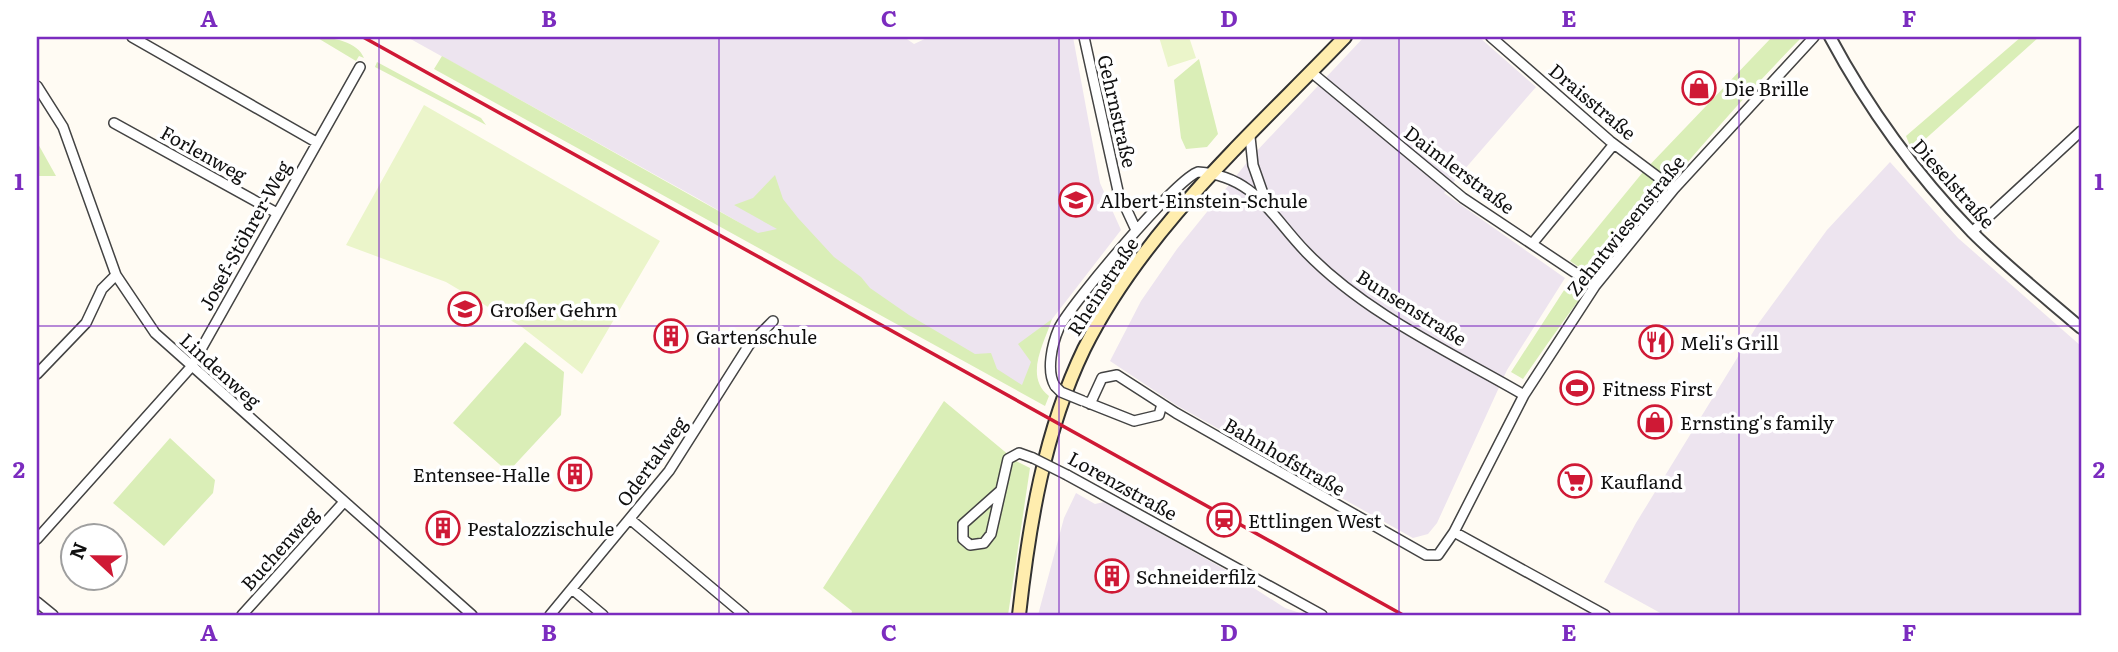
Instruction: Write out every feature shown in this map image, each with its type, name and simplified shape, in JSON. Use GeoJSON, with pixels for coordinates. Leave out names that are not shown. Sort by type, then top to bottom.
{"type":"FeatureCollection","features":[{"type":"Feature","properties":{"kind":"main road","name":"Rheinstraße"},"geometry":{"type":"LineString","coordinates":[[1019,615],[1037,490],[1051,438],[1084,350],[1107,309],[1157,237],[1345,37]]}},
{"type":"Feature","properties":{"kind":"street"},"geometry":{"type":"LineString","coordinates":[[132,37],[316,142]]}},
{"type":"Feature","properties":{"kind":"street","name":"Gehrnstraße"},"geometry":{"type":"LineString","coordinates":[[1084,37],[1118,191],[1136,230]]}},
{"type":"Feature","properties":{"kind":"street","name":"Draisstraße"},"geometry":{"type":"LineString","coordinates":[[1491,37],[1614,144],[1674,190]]}},
{"type":"Feature","properties":{"kind":"street","name":"Zehntwiesenstraße"},"geometry":{"type":"LineString","coordinates":[[1454,532],[1524,395],[1595,286],[1674,190],[1814,37]]}},
{"type":"Feature","properties":{"kind":"street","name":"Dieselstraße"},"geometry":{"type":"LineString","coordinates":[[1830,37],[1855,84],[1894,141],[1972,232],[2081,328]]}},
{"type":"Feature","properties":{"kind":"street","name":"Josef-Stöhrer-Weg"},"geometry":{"type":"LineString","coordinates":[[37,539],[191,367],[360,66]]}},
{"type":"Feature","properties":{"kind":"street","name":"Daimlerstraße"},"geometry":{"type":"LineString","coordinates":[[1311,72],[1463,198],[1595,286]]}},
{"type":"Feature","properties":{"kind":"street","name":"Lindenweg"},"geometry":{"type":"LineString","coordinates":[[37,86],[63,127],[116,275],[155,333],[472,615]]}},
{"type":"Feature","properties":{"kind":"street","name":"Forlenweg"},"geometry":{"type":"LineString","coordinates":[[114,123],[277,213]]}},
{"type":"Feature","properties":{"kind":"street"},"geometry":{"type":"LineString","coordinates":[[1972,232],[2081,131]]}},
{"type":"Feature","properties":{"kind":"street","name":"Bunsenstraße"},"geometry":{"type":"LineString","coordinates":[[1250,137],[1252,164],[1266,202]]}},
{"type":"Feature","properties":{"kind":"street"},"geometry":{"type":"LineString","coordinates":[[1532,244],[1614,144]]}},
{"type":"Feature","properties":{"kind":"street","name":"Rheinstraße"},"geometry":{"type":"LineString","coordinates":[[1087,402],[1061,392],[1055,386],[1050,365],[1058,330],[1075,302],[1136,230],[1193,173],[1204,172],[1212,176]]}},
{"type":"Feature","properties":{"kind":"street","name":"Bunsenstraße"},"geometry":{"type":"LineString","coordinates":[[1212,176],[1237,182],[1266,202],[1306,252],[1351,292],[1524,395]]}},
{"type":"Feature","properties":{"kind":"street"},"geometry":{"type":"LineString","coordinates":[[37,374],[86,323],[102,289],[116,275]]}},
{"type":"Feature","properties":{"kind":"street","name":"Odertalweg"},"geometry":{"type":"LineString","coordinates":[[550,615],[669,471],[749,345],[773,321]]}},
{"type":"Feature","properties":{"kind":"street","name":"Bahnhofstraße"},"geometry":{"type":"LineString","coordinates":[[1087,402],[1102,379],[1117,375],[1162,404],[1426,555],[1438,555],[1454,532]]}},
{"type":"Feature","properties":{"kind":"street"},"geometry":{"type":"LineString","coordinates":[[1087,402],[1133,421],[1159,415],[1162,404]]}},
{"type":"Feature","properties":{"kind":"street","name":"Lorenzstraße"},"geometry":{"type":"LineString","coordinates":[[1000,491],[963,524],[961,534],[967,542],[976,545],[988,540],[1008,459],[1019,453],[1067,475],[1322,615]]}},
{"type":"Feature","properties":{"kind":"street","name":"Buchenweg"},"geometry":{"type":"LineString","coordinates":[[242,615],[343,503]]}},
{"type":"Feature","properties":{"kind":"street"},"geometry":{"type":"LineString","coordinates":[[631,520],[744,615]]}},
{"type":"Feature","properties":{"kind":"street"},"geometry":{"type":"LineString","coordinates":[[1454,532],[1605,615]]}},
{"type":"Feature","properties":{"kind":"street"},"geometry":{"type":"LineString","coordinates":[[572,589],[603,615]]}},
{"type":"Feature","properties":{"kind":"street"},"geometry":{"type":"LineString","coordinates":[[37,602],[53,615]]}},
{"type":"Feature","properties":{"kind":"shaded area"},"geometry":{"type":"Polygon","coordinates":[[[407,37],[904,37],[914,44],[929,37],[1073,37],[1100,183],[1121,230],[1046,327],[1023,388],[697,198],[407,37]]]}},
{"type":"Feature","properties":{"kind":"shaded area"},"geometry":{"type":"Polygon","coordinates":[[[1364,37],[1479,37],[1536,87],[1444,193],[1565,278],[1507,370],[1437,523],[1428,534],[1413,538],[1176,405],[1110,361],[1141,301],[1177,249],[1253,155],[1364,37]]]}},
{"type":"Feature","properties":{"kind":"shaded area"},"geometry":{"type":"Polygon","coordinates":[[[1890,162],[1958,238],[2081,346],[2081,615],[1664,615],[1604,582],[1636,523],[1758,324],[1827,230],[1890,162]]]}},
{"type":"Feature","properties":{"kind":"shaded area"},"geometry":{"type":"Polygon","coordinates":[[[1076,493],[1095,504],[1104,502],[1226,570],[1285,608],[1306,615],[1038,615],[1064,518],[1076,493]]]}},
{"type":"Feature","properties":{"kind":"green space"},"geometry":{"type":"Polygon","coordinates":[[[316,37],[337,39],[350,44],[364,58],[359,56],[356,61],[316,37]]]}},
{"type":"Feature","properties":{"kind":"green space"},"geometry":{"type":"Polygon","coordinates":[[[1159,37],[1189,37],[1196,58],[1168,67],[1159,37]]]}},
{"type":"Feature","properties":{"kind":"green space"},"geometry":{"type":"Polygon","coordinates":[[[1772,37],[1802,37],[1690,159],[1587,289],[1523,379],[1511,372],[1579,267],[1570,261],[1643,172],[1772,37]]]}},
{"type":"Feature","properties":{"kind":"green space"},"geometry":{"type":"Polygon","coordinates":[[[2021,37],[2039,37],[1912,151],[1906,136],[2021,37]]]}},
{"type":"Feature","properties":{"kind":"green space"},"geometry":{"type":"Polygon","coordinates":[[[442,56],[758,233],[777,229],[734,205],[753,198],[775,175],[783,199],[798,218],[834,257],[861,277],[870,288],[909,315],[975,354],[991,353],[997,369],[1022,385],[1031,362],[1018,344],[1052,319],[1037,369],[1042,388],[1049,396],[1045,406],[434,69],[442,56]]]}},
{"type":"Feature","properties":{"kind":"green space"},"geometry":{"type":"Polygon","coordinates":[[[1199,59],[1218,134],[1207,147],[1186,149],[1181,138],[1174,80],[1199,59]]]}},
{"type":"Feature","properties":{"kind":"green space"},"geometry":{"type":"Polygon","coordinates":[[[377,62],[481,118],[486,125],[375,67],[377,62]]]}},
{"type":"Feature","properties":{"kind":"green space"},"geometry":{"type":"Polygon","coordinates":[[[424,105],[660,241],[582,374],[522,327],[446,282],[346,245],[424,105]]]}},
{"type":"Feature","properties":{"kind":"green space"},"geometry":{"type":"Polygon","coordinates":[[[37,142],[56,176],[37,176],[37,142]]]}},
{"type":"Feature","properties":{"kind":"green space"},"geometry":{"type":"Polygon","coordinates":[[[525,342],[564,372],[561,415],[508,472],[453,423],[525,342]]]}},
{"type":"Feature","properties":{"kind":"green space"},"geometry":{"type":"Polygon","coordinates":[[[944,401],[1016,461],[1030,468],[1008,615],[851,615],[852,611],[823,588],[944,401]]]}},
{"type":"Feature","properties":{"kind":"green space"},"geometry":{"type":"Polygon","coordinates":[[[170,438],[215,480],[213,493],[164,546],[113,503],[170,438]]]}},
{"type":"Feature","properties":{"kind":"railway"},"geometry":{"type":"LineString","coordinates":[[363,37],[1403,615]]}},
{"type":"Feature","properties":{"kind":"place","name":"Die Brille"},"geometry":{"type":"Point","coordinates":[1699,88]}},
{"type":"Feature","properties":{"kind":"place","name":"Albert-Einstein-Schule"},"geometry":{"type":"Point","coordinates":[1076,200]}},
{"type":"Feature","properties":{"kind":"place","name":"Großer Gehrn"},"geometry":{"type":"Point","coordinates":[465,309]}},
{"type":"Feature","properties":{"kind":"place","name":"Gartenschule"},"geometry":{"type":"Point","coordinates":[671,336]}},
{"type":"Feature","properties":{"kind":"place","name":"Meli's Grill"},"geometry":{"type":"Point","coordinates":[1656,342]}},
{"type":"Feature","properties":{"kind":"place","name":"Fitness First"},"geometry":{"type":"Point","coordinates":[1577,388]}},
{"type":"Feature","properties":{"kind":"place","name":"Ernsting's family"},"geometry":{"type":"Point","coordinates":[1655,422]}},
{"type":"Feature","properties":{"kind":"place","name":"Entensee-Halle"},"geometry":{"type":"Point","coordinates":[575,474]}},
{"type":"Feature","properties":{"kind":"place","name":"Kaufland"},"geometry":{"type":"Point","coordinates":[1575,481]}},
{"type":"Feature","properties":{"kind":"place","name":"Ettlingen West"},"geometry":{"type":"Point","coordinates":[1224,520]}},
{"type":"Feature","properties":{"kind":"place","name":"Pestalozzischule"},"geometry":{"type":"Point","coordinates":[443,528]}},
{"type":"Feature","properties":{"kind":"place","name":"Schneiderfilz"},"geometry":{"type":"Point","coordinates":[1112,576]}}]}
